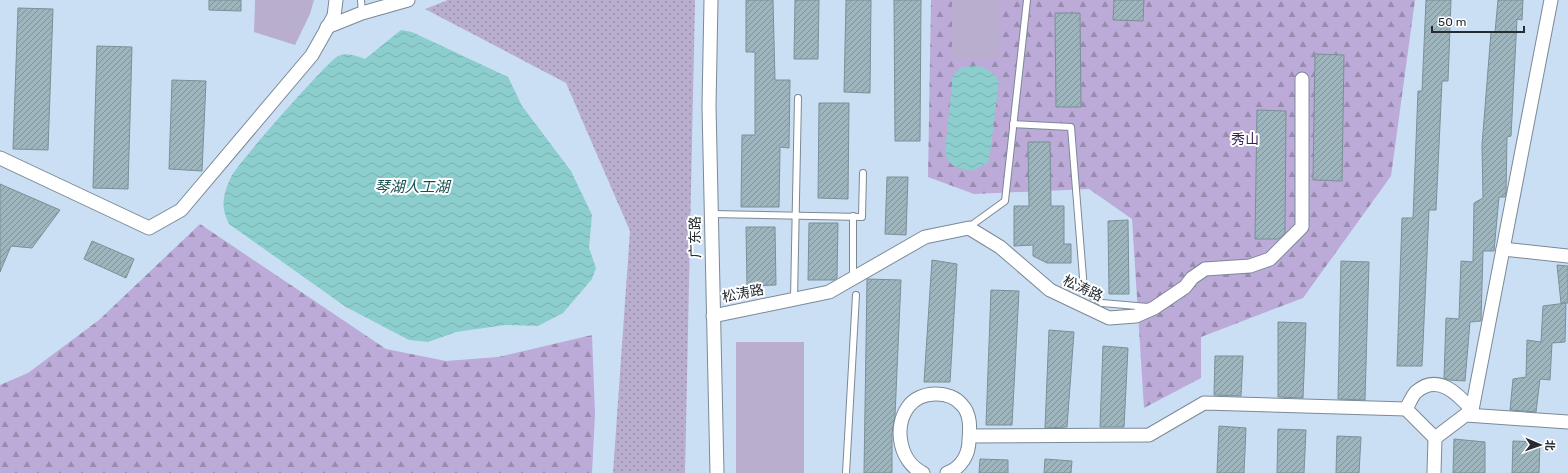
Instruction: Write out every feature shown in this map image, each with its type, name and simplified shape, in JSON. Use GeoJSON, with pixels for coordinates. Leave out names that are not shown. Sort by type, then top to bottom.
{"type":"FeatureCollection","features":[{"type":"Feature","properties":{"kind":"street"},"geometry":{"type":"LineString","coordinates":[[0,158],[149,228],[181,210],[312,55],[334,16],[336,0]]}},
{"type":"Feature","properties":{"kind":"street"},"geometry":{"type":"LineString","coordinates":[[327,27],[362,13],[408,0]]}},
{"type":"Feature","properties":{"kind":"street","name":"广东路"},"geometry":{"type":"LineString","coordinates":[[711,0],[709,106],[717,473]]}},
{"type":"Feature","properties":{"kind":"street"},"geometry":{"type":"LineString","coordinates":[[1435,438],[1469,412],[1503,249],[1551,0]]}},
{"type":"Feature","properties":{"kind":"street","name":"松涛路"},"geometry":{"type":"LineString","coordinates":[[713,316],[829,292],[925,237],[968,228],[1000,247],[1050,290],[1109,318],[1136,316],[1154,308],[1185,287],[1192,278],[1205,269],[1250,266],[1270,259],[1302,227],[1302,79]]}},
{"type":"Feature","properties":{"kind":"street"},"geometry":{"type":"LineString","coordinates":[[1503,249],[1568,256]]}},
{"type":"Feature","properties":{"kind":"street"},"geometry":{"type":"LineString","coordinates":[[1406,409],[1416,393],[1430,386],[1446,386],[1458,393],[1469,412]]}},
{"type":"Feature","properties":{"kind":"street"},"geometry":{"type":"LineString","coordinates":[[923,473],[913,468],[901,445],[903,418],[908,407],[915,400],[927,395],[940,394],[953,397],[963,405],[968,414],[970,436],[969,450],[963,461],[954,470],[947,473]]}},
{"type":"Feature","properties":{"kind":"street"},"geometry":{"type":"LineString","coordinates":[[970,436],[1149,435],[1204,402],[1406,409],[1435,438],[1434,473]]}},
{"type":"Feature","properties":{"kind":"street"},"geometry":{"type":"LineString","coordinates":[[1469,412],[1568,422]]}},
{"type":"Feature","properties":{"kind":"lane"},"geometry":{"type":"LineString","coordinates":[[361,0],[362,13]]}},
{"type":"Feature","properties":{"kind":"lane"},"geometry":{"type":"LineString","coordinates":[[968,228],[1004,201],[1027,0]]}},
{"type":"Feature","properties":{"kind":"lane"},"geometry":{"type":"LineString","coordinates":[[794,300],[798,98]]}},
{"type":"Feature","properties":{"kind":"lane"},"geometry":{"type":"LineString","coordinates":[[1013,124],[1071,127],[1084,290],[1102,303],[1154,308]]}},
{"type":"Feature","properties":{"kind":"lane"},"geometry":{"type":"LineString","coordinates":[[711,214],[862,217],[863,173]]}},
{"type":"Feature","properties":{"kind":"lane"},"geometry":{"type":"LineString","coordinates":[[853,278],[854,216]]}},
{"type":"Feature","properties":{"kind":"lane"},"geometry":{"type":"LineString","coordinates":[[846,473],[856,295]]}},
{"type":"Feature","properties":{"kind":"shaded area"},"geometry":{"type":"Polygon","coordinates":[[[0,0],[1568,0],[1568,473],[0,473],[0,0]]]}},
{"type":"Feature","properties":{"kind":"shaded area"},"geometry":{"type":"Polygon","coordinates":[[[255,0],[314,0],[310,14],[295,45],[254,32],[255,0]]]}},
{"type":"Feature","properties":{"kind":"shaded area"},"geometry":{"type":"Polygon","coordinates":[[[448,0],[695,0],[685,473],[613,473],[630,231],[566,83],[425,9],[448,0]]]}},
{"type":"Feature","properties":{"kind":"shaded area"},"geometry":{"type":"Polygon","coordinates":[[[952,0],[1000,0],[999,57],[952,57],[952,0]]]}},
{"type":"Feature","properties":{"kind":"shaded area"},"geometry":{"type":"Polygon","coordinates":[[[736,342],[804,342],[804,473],[736,473],[736,342]]]}},
{"type":"Feature","properties":{"kind":"green space","name":"秀山"},"geometry":{"type":"Polygon","coordinates":[[[931,0],[1415,0],[1391,176],[1303,298],[1201,337],[1201,378],[1144,408],[1132,219],[1089,189],[974,194],[928,177],[931,0]]]}},
{"type":"Feature","properties":{"kind":"green space"},"geometry":{"type":"Polygon","coordinates":[[[200,224],[386,349],[446,361],[498,357],[592,335],[595,414],[592,473],[0,473],[0,385],[28,373],[99,320],[200,224]]]}},
{"type":"Feature","properties":{"kind":"water","name":"琴湖人工湖"},"geometry":{"type":"Polygon","coordinates":[[[401,30],[412,32],[508,77],[522,106],[571,171],[592,215],[589,248],[596,268],[592,279],[563,313],[538,326],[505,325],[456,332],[428,342],[409,340],[346,307],[229,224],[226,218],[224,212],[224,195],[231,177],[248,154],[318,75],[338,56],[348,54],[365,59],[401,30]]]}},
{"type":"Feature","properties":{"kind":"water"},"geometry":{"type":"Polygon","coordinates":[[[962,67],[981,67],[987,70],[999,81],[989,162],[972,171],[951,164],[945,151],[953,75],[962,67]]]}},
{"type":"Feature","properties":{"kind":"building"},"geometry":{"type":"Polygon","coordinates":[[[209,0],[241,0],[241,11],[209,10],[209,0]]]}},
{"type":"Feature","properties":{"kind":"building"},"geometry":{"type":"Polygon","coordinates":[[[746,0],[773,0],[775,80],[790,80],[789,148],[780,147],[779,207],[741,207],[742,135],[755,135],[755,52],[746,52],[746,0]]]}},
{"type":"Feature","properties":{"kind":"building"},"geometry":{"type":"Polygon","coordinates":[[[795,0],[819,0],[818,59],[794,59],[795,0]]]}},
{"type":"Feature","properties":{"kind":"building"},"geometry":{"type":"Polygon","coordinates":[[[846,0],[871,0],[870,93],[844,92],[846,0]]]}},
{"type":"Feature","properties":{"kind":"building"},"geometry":{"type":"Polygon","coordinates":[[[894,0],[921,0],[920,141],[895,141],[894,0]]]}},
{"type":"Feature","properties":{"kind":"building"},"geometry":{"type":"Polygon","coordinates":[[[1114,0],[1144,0],[1143,21],[1113,20],[1114,0]]]}},
{"type":"Feature","properties":{"kind":"building"},"geometry":{"type":"Polygon","coordinates":[[[1426,0],[1451,0],[1448,81],[1442,81],[1436,210],[1429,210],[1422,366],[1397,366],[1402,218],[1413,218],[1418,91],[1422,91],[1426,0]]]}},
{"type":"Feature","properties":{"kind":"building"},"geometry":{"type":"Polygon","coordinates":[[[1498,0],[1523,0],[1522,20],[1517,19],[1511,136],[1507,137],[1506,194],[1505,197],[1499,197],[1494,251],[1483,251],[1481,321],[1470,322],[1465,381],[1449,380],[1444,378],[1446,318],[1459,319],[1461,261],[1473,262],[1474,203],[1483,198],[1482,145],[1491,32],[1495,32],[1498,0]]]}},
{"type":"Feature","properties":{"kind":"building"},"geometry":{"type":"Polygon","coordinates":[[[18,8],[53,9],[48,150],[13,149],[18,8]]]}},
{"type":"Feature","properties":{"kind":"building"},"geometry":{"type":"Polygon","coordinates":[[[1055,13],[1080,13],[1081,107],[1056,107],[1055,13]]]}},
{"type":"Feature","properties":{"kind":"building"},"geometry":{"type":"Polygon","coordinates":[[[97,46],[132,47],[128,189],[93,188],[97,46]]]}},
{"type":"Feature","properties":{"kind":"building"},"geometry":{"type":"Polygon","coordinates":[[[1315,54],[1344,55],[1342,181],[1313,180],[1315,54]]]}},
{"type":"Feature","properties":{"kind":"building"},"geometry":{"type":"Polygon","coordinates":[[[172,80],[206,81],[202,171],[169,169],[172,80]]]}},
{"type":"Feature","properties":{"kind":"building"},"geometry":{"type":"Polygon","coordinates":[[[819,103],[849,103],[848,199],[818,198],[819,103]]]}},
{"type":"Feature","properties":{"kind":"building"},"geometry":{"type":"Polygon","coordinates":[[[1257,110],[1286,111],[1285,233],[1278,239],[1255,239],[1257,110]]]}},
{"type":"Feature","properties":{"kind":"building"},"geometry":{"type":"Polygon","coordinates":[[[1028,142],[1050,142],[1051,206],[1064,206],[1064,244],[1071,244],[1071,263],[1047,263],[1033,256],[1033,245],[1014,246],[1014,206],[1029,206],[1028,142]]]}},
{"type":"Feature","properties":{"kind":"building"},"geometry":{"type":"Polygon","coordinates":[[[887,177],[908,177],[906,235],[885,234],[887,177]]]}},
{"type":"Feature","properties":{"kind":"building"},"geometry":{"type":"Polygon","coordinates":[[[0,184],[60,210],[32,248],[11,246],[0,272],[0,184]]]}},
{"type":"Feature","properties":{"kind":"building"},"geometry":{"type":"Polygon","coordinates":[[[1128,220],[1129,294],[1109,294],[1108,221],[1128,220]]]}},
{"type":"Feature","properties":{"kind":"building"},"geometry":{"type":"Polygon","coordinates":[[[809,223],[838,223],[837,278],[834,280],[808,280],[809,223]]]}},
{"type":"Feature","properties":{"kind":"building"},"geometry":{"type":"Polygon","coordinates":[[[746,227],[775,227],[776,285],[747,286],[746,227]]]}},
{"type":"Feature","properties":{"kind":"building"},"geometry":{"type":"Polygon","coordinates":[[[92,241],[134,259],[126,278],[84,259],[92,241]]]}},
{"type":"Feature","properties":{"kind":"building"},"geometry":{"type":"Polygon","coordinates":[[[932,260],[957,264],[950,382],[924,382],[932,260]]]}},
{"type":"Feature","properties":{"kind":"building"},"geometry":{"type":"Polygon","coordinates":[[[1341,261],[1369,262],[1365,400],[1338,399],[1341,261]]]}},
{"type":"Feature","properties":{"kind":"building"},"geometry":{"type":"Polygon","coordinates":[[[1557,265],[1568,266],[1568,303],[1561,303],[1557,265]]]}},
{"type":"Feature","properties":{"kind":"building"},"geometry":{"type":"Polygon","coordinates":[[[867,279],[901,280],[895,416],[892,434],[892,473],[864,473],[867,279]]]}},
{"type":"Feature","properties":{"kind":"building"},"geometry":{"type":"Polygon","coordinates":[[[991,290],[1019,291],[1012,425],[986,425],[991,290]]]}},
{"type":"Feature","properties":{"kind":"building"},"geometry":{"type":"Polygon","coordinates":[[[1566,303],[1565,342],[1552,343],[1550,380],[1540,379],[1536,412],[1510,410],[1513,379],[1526,377],[1527,340],[1541,342],[1543,306],[1566,303]]]}},
{"type":"Feature","properties":{"kind":"building"},"geometry":{"type":"Polygon","coordinates":[[[1278,322],[1306,323],[1303,398],[1278,397],[1278,322]]]}},
{"type":"Feature","properties":{"kind":"building"},"geometry":{"type":"Polygon","coordinates":[[[1049,330],[1074,332],[1067,427],[1045,428],[1049,330]]]}},
{"type":"Feature","properties":{"kind":"building"},"geometry":{"type":"Polygon","coordinates":[[[1103,346],[1128,348],[1124,427],[1100,427],[1103,346]]]}},
{"type":"Feature","properties":{"kind":"building"},"geometry":{"type":"Polygon","coordinates":[[[1215,356],[1243,356],[1241,396],[1214,395],[1215,356]]]}},
{"type":"Feature","properties":{"kind":"building"},"geometry":{"type":"Polygon","coordinates":[[[1219,426],[1246,428],[1244,473],[1217,473],[1219,426]]]}},
{"type":"Feature","properties":{"kind":"building"},"geometry":{"type":"Polygon","coordinates":[[[1278,429],[1306,430],[1304,473],[1277,473],[1278,429]]]}},
{"type":"Feature","properties":{"kind":"building"},"geometry":{"type":"Polygon","coordinates":[[[1337,436],[1361,437],[1359,473],[1336,473],[1337,436]]]}},
{"type":"Feature","properties":{"kind":"building"},"geometry":{"type":"Polygon","coordinates":[[[1454,439],[1485,442],[1485,473],[1453,473],[1454,439]]]}},
{"type":"Feature","properties":{"kind":"building"},"geometry":{"type":"Polygon","coordinates":[[[1513,441],[1540,442],[1539,473],[1512,473],[1513,441]]]}},
{"type":"Feature","properties":{"kind":"building"},"geometry":{"type":"Polygon","coordinates":[[[980,459],[1008,460],[1008,473],[979,473],[980,459]]]}},
{"type":"Feature","properties":{"kind":"building"},"geometry":{"type":"Polygon","coordinates":[[[1045,459],[1072,461],[1071,473],[1044,473],[1045,459]]]}}]}
